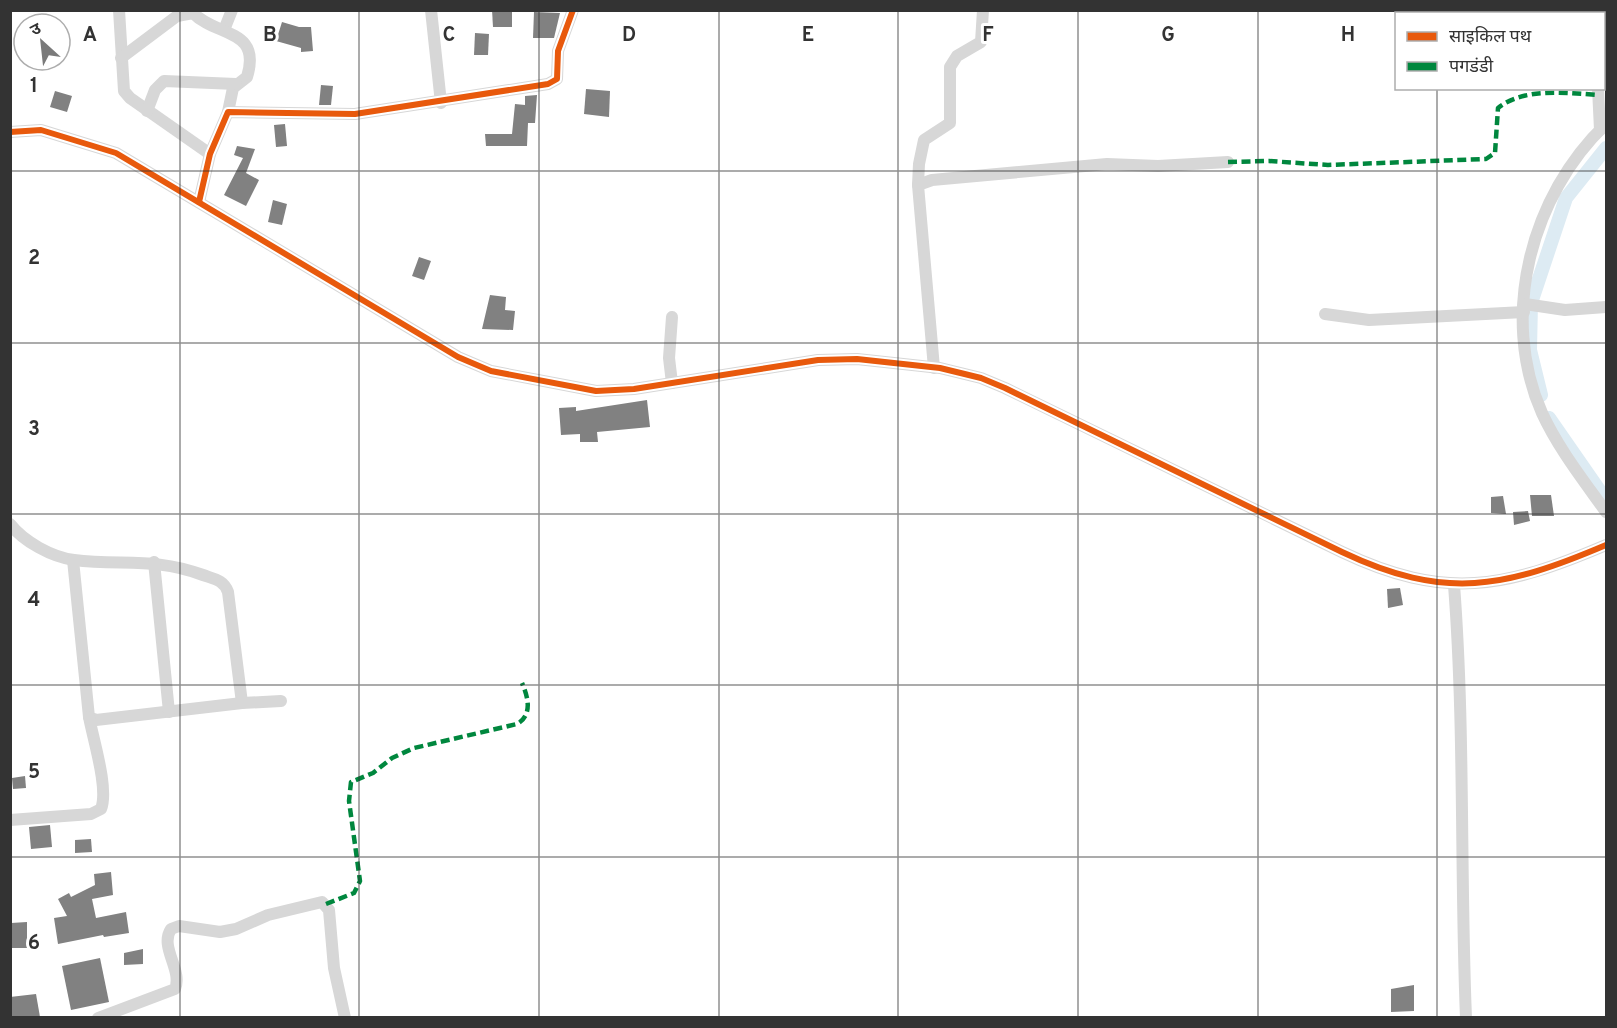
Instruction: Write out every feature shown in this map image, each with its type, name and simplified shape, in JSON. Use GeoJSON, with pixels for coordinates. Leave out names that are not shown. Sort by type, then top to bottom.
{"type":"FeatureCollection","features":[{"type":"Feature","properties":{"kind":"street"},"geometry":{"type":"LineString","coordinates":[[119,10],[124,91],[147,111],[210,154]]}},
{"type":"Feature","properties":{"kind":"street"},"geometry":{"type":"LineString","coordinates":[[224,30],[232,10]]}},
{"type":"Feature","properties":{"kind":"street"},"geometry":{"type":"LineString","coordinates":[[430,10],[441,103]]}},
{"type":"Feature","properties":{"kind":"street"},"geometry":{"type":"LineString","coordinates":[[228,112],[336,116],[528,89],[557,79],[558,51],[573,10]]}},
{"type":"Feature","properties":{"kind":"street"},"geometry":{"type":"LineString","coordinates":[[934,361],[918,185],[919,165],[924,140],[950,123],[950,67],[957,56],[981,42],[983,10]]}},
{"type":"Feature","properties":{"kind":"street"},"geometry":{"type":"LineString","coordinates":[[121,58],[183,13],[193,13],[203,21],[240,37],[249,50],[247,77],[236,84],[164,81],[154,90],[147,111]]}},
{"type":"Feature","properties":{"kind":"street"},"geometry":{"type":"LineString","coordinates":[[198,202],[210,154],[228,112],[236,84]]}},
{"type":"Feature","properties":{"kind":"street"},"geometry":{"type":"LineString","coordinates":[[1598,90],[1603,127],[1566,171],[1545,210],[1532,254],[1526,307],[1527,355],[1542,412],[1606,512]]}},
{"type":"Feature","properties":{"kind":"street"},"geometry":{"type":"LineString","coordinates":[[10,132],[41,130],[116,153],[458,357],[491,371],[596,391],[672,383],[818,360],[934,361],[1005,388],[1377,569],[1415,580],[1454,585],[1488,582],[1534,573],[1606,545]]}},
{"type":"Feature","properties":{"kind":"street"},"geometry":{"type":"LineString","coordinates":[[918,185],[932,180],[1107,164],[1158,166],[1228,162]]}},
{"type":"Feature","properties":{"kind":"street"},"geometry":{"type":"LineString","coordinates":[[1325,314],[1370,320],[1526,307],[1606,308]]}},
{"type":"Feature","properties":{"kind":"street"},"geometry":{"type":"LineString","coordinates":[[672,317],[669,358],[672,383]]}},
{"type":"Feature","properties":{"kind":"street"},"geometry":{"type":"LineString","coordinates":[[10,524],[47,552],[73,560],[154,562],[188,569],[226,585],[242,703]]}},
{"type":"Feature","properties":{"kind":"street"},"geometry":{"type":"LineString","coordinates":[[10,820],[91,814],[101,809],[104,801],[89,717],[73,560]]}},
{"type":"Feature","properties":{"kind":"street"},"geometry":{"type":"LineString","coordinates":[[154,562],[169,712]]}},
{"type":"Feature","properties":{"kind":"street"},"geometry":{"type":"LineString","coordinates":[[1454,585],[1458,646],[1461,903],[1466,1017]]}},
{"type":"Feature","properties":{"kind":"street"},"geometry":{"type":"LineString","coordinates":[[89,717],[96,720],[242,703],[281,701]]}},
{"type":"Feature","properties":{"kind":"street"},"geometry":{"type":"LineString","coordinates":[[98,1017],[175,989],[177,980],[167,940],[171,929],[179,926],[220,932],[236,929],[268,915],[321,902],[329,910],[333,968],[345,1017]]}},
{"type":"Feature","properties":{"kind":"building"},"geometry":{"type":"Polygon","coordinates":[[[492,10],[512,10],[512,27],[493,27],[492,10]]]}},
{"type":"Feature","properties":{"kind":"building"},"geometry":{"type":"Polygon","coordinates":[[[534,12],[560,13],[554,38],[533,38],[534,12]]]}},
{"type":"Feature","properties":{"kind":"building"},"geometry":{"type":"Polygon","coordinates":[[[282,22],[299,27],[311,27],[313,51],[301,52],[301,48],[276,41],[282,22]]]}},
{"type":"Feature","properties":{"kind":"building"},"geometry":{"type":"Polygon","coordinates":[[[475,33],[489,34],[488,55],[474,55],[475,33]]]}},
{"type":"Feature","properties":{"kind":"building"},"geometry":{"type":"Polygon","coordinates":[[[321,85],[333,86],[331,105],[319,105],[321,85]]]}},
{"type":"Feature","properties":{"kind":"building"},"geometry":{"type":"Polygon","coordinates":[[[586,89],[610,91],[609,117],[584,114],[586,89]]]}},
{"type":"Feature","properties":{"kind":"building"},"geometry":{"type":"Polygon","coordinates":[[[55,91],[72,96],[67,112],[50,107],[55,91]]]}},
{"type":"Feature","properties":{"kind":"building"},"geometry":{"type":"Polygon","coordinates":[[[537,95],[535,123],[528,123],[527,146],[486,146],[485,134],[512,134],[515,104],[525,105],[525,96],[537,95]]]}},
{"type":"Feature","properties":{"kind":"building"},"geometry":{"type":"Polygon","coordinates":[[[285,124],[287,146],[276,147],[274,125],[285,124]]]}},
{"type":"Feature","properties":{"kind":"building"},"geometry":{"type":"Polygon","coordinates":[[[237,146],[255,149],[246,173],[259,180],[246,206],[224,195],[243,158],[234,155],[237,146]]]}},
{"type":"Feature","properties":{"kind":"building"},"geometry":{"type":"Polygon","coordinates":[[[273,200],[287,204],[282,225],[268,222],[273,200]]]}},
{"type":"Feature","properties":{"kind":"building"},"geometry":{"type":"Polygon","coordinates":[[[419,257],[431,261],[424,280],[412,276],[419,257]]]}},
{"type":"Feature","properties":{"kind":"building"},"geometry":{"type":"Polygon","coordinates":[[[490,295],[506,297],[505,310],[515,311],[513,330],[482,329],[490,295]]]}},
{"type":"Feature","properties":{"kind":"building"},"geometry":{"type":"Polygon","coordinates":[[[647,400],[650,427],[597,432],[598,442],[580,442],[580,434],[561,435],[559,408],[576,407],[576,411],[647,400]]]}},
{"type":"Feature","properties":{"kind":"building"},"geometry":{"type":"Polygon","coordinates":[[[1530,495],[1551,495],[1554,516],[1532,516],[1530,495]]]}},
{"type":"Feature","properties":{"kind":"building"},"geometry":{"type":"Polygon","coordinates":[[[1503,496],[1506,514],[1491,513],[1491,497],[1503,496]]]}},
{"type":"Feature","properties":{"kind":"building"},"geometry":{"type":"Polygon","coordinates":[[[1528,511],[1530,521],[1514,525],[1513,512],[1528,511]]]}},
{"type":"Feature","properties":{"kind":"building"},"geometry":{"type":"Polygon","coordinates":[[[1400,588],[1403,605],[1388,608],[1387,589],[1400,588]]]}},
{"type":"Feature","properties":{"kind":"building"},"geometry":{"type":"Polygon","coordinates":[[[25,776],[26,788],[13,789],[12,778],[25,776]]]}},
{"type":"Feature","properties":{"kind":"building"},"geometry":{"type":"Polygon","coordinates":[[[50,825],[52,847],[31,849],[29,827],[50,825]]]}},
{"type":"Feature","properties":{"kind":"building"},"geometry":{"type":"Polygon","coordinates":[[[91,839],[92,852],[75,853],[75,840],[91,839]]]}},
{"type":"Feature","properties":{"kind":"building"},"geometry":{"type":"Polygon","coordinates":[[[111,872],[113,895],[92,899],[96,918],[126,912],[129,933],[104,937],[103,935],[58,944],[54,918],[67,916],[58,899],[69,893],[71,897],[95,885],[94,874],[111,872]]]}},
{"type":"Feature","properties":{"kind":"building"},"geometry":{"type":"Polygon","coordinates":[[[27,922],[27,948],[11,948],[11,923],[27,922]]]}},
{"type":"Feature","properties":{"kind":"building"},"geometry":{"type":"Polygon","coordinates":[[[143,949],[143,964],[124,965],[124,953],[143,949]]]}},
{"type":"Feature","properties":{"kind":"building"},"geometry":{"type":"Polygon","coordinates":[[[100,958],[109,1002],[71,1010],[62,966],[100,958]]]}},
{"type":"Feature","properties":{"kind":"building"},"geometry":{"type":"Polygon","coordinates":[[[1414,985],[1414,1011],[1391,1012],[1391,989],[1414,985]]]}},
{"type":"Feature","properties":{"kind":"building"},"geometry":{"type":"Polygon","coordinates":[[[36,994],[40,1017],[10,1017],[10,997],[36,994]]]}},
{"type":"Feature","properties":{"kind":"waterway"},"geometry":{"type":"LineString","coordinates":[[1541,395],[1530,350],[1531,303],[1566,198],[1606,148]]}},
{"type":"Feature","properties":{"kind":"waterway"},"geometry":{"type":"LineString","coordinates":[[1549,418],[1606,500]]}},
{"type":"Feature","properties":{"kind":"marked path"},"geometry":{"type":"LineString","coordinates":[[1228,162],[1269,161],[1328,165],[1486,159],[1495,153],[1498,108],[1508,101],[1546,93],[1598,95]]}},
{"type":"Feature","properties":{"kind":"marked path"},"geometry":{"type":"LineString","coordinates":[[326,904],[354,893],[360,881],[349,801],[351,782],[373,773],[392,758],[414,748],[517,724],[525,716],[528,705],[522,683]]}},
{"type":"Feature","properties":{"kind":"cycle path"},"geometry":{"type":"LineString","coordinates":[[199,202],[210,154],[228,112],[355,114],[548,84],[557,79],[558,51],[573,10]]}},
{"type":"Feature","properties":{"kind":"cycle path"},"geometry":{"type":"LineString","coordinates":[[10,132],[41,130],[116,153],[458,357],[491,371],[596,391],[634,389],[818,360],[857,359],[940,368],[981,378],[1005,388],[1342,552],[1379,568],[1412,578],[1444,583],[1475,583],[1505,579],[1570,560],[1606,545]]}}]}
